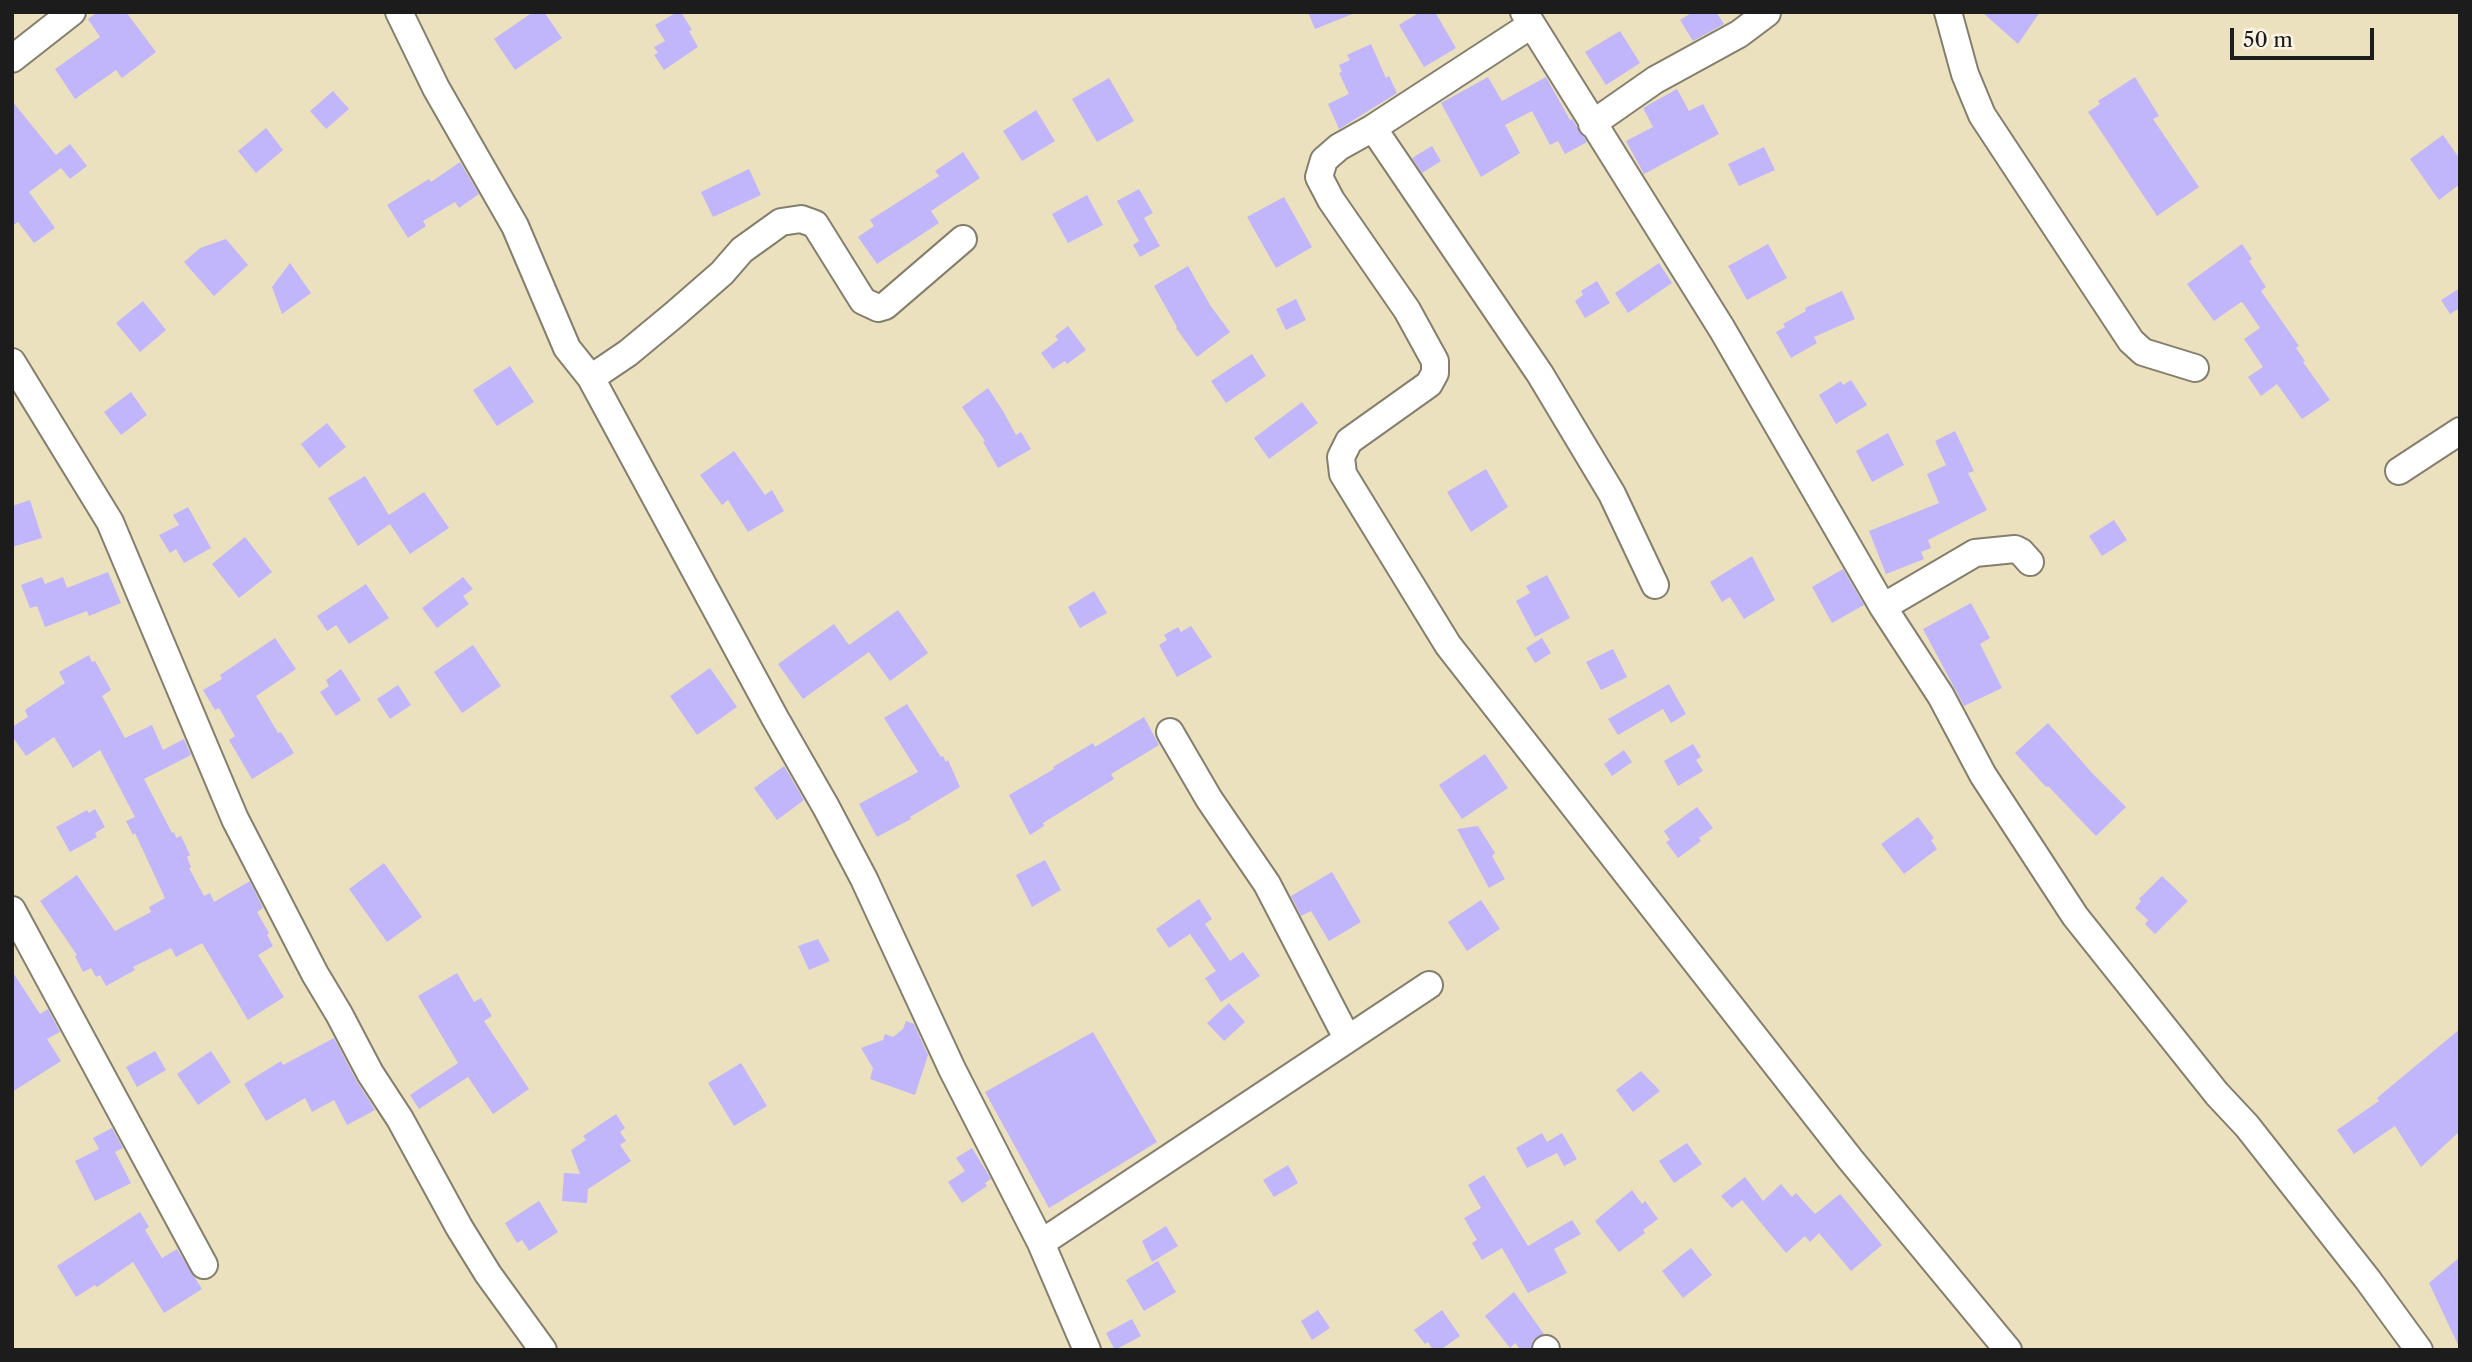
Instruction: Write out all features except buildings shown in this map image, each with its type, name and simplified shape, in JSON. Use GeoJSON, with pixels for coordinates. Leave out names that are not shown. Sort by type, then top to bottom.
{"type":"FeatureCollection","features":[{"type":"Feature","properties":{"kind":"street"},"geometry":{"type":"LineString","coordinates":[[12,59],[72,12]]}},
{"type":"Feature","properties":{"kind":"street"},"geometry":{"type":"LineString","coordinates":[[399,12],[436,88],[515,226],[567,348],[591,378],[768,706],[833,819],[952,1069],[1041,1243],[1087,1350]]}},
{"type":"Feature","properties":{"kind":"street"},"geometry":{"type":"LineString","coordinates":[[1948,12],[1965,74],[1982,115],[2130,341],[2143,352],[2195,368]]}},
{"type":"Feature","properties":{"kind":"street"},"geometry":{"type":"LineString","coordinates":[[1592,124],[1655,80],[1738,34],[1767,13]]}},
{"type":"Feature","properties":{"kind":"street"},"geometry":{"type":"LineString","coordinates":[[2008,1350],[1850,1159],[1448,646],[1343,474],[1341,457],[1349,441],[1429,384],[1435,373],[1435,361],[1407,310],[1331,200],[1319,177],[1324,160],[1339,147],[1373,128],[1527,19],[1722,329],[1883,607],[1941,696],[1983,775],[2075,916],[2208,1084],[2248,1126],[2419,1350]]}},
{"type":"Feature","properties":{"kind":"street"},"geometry":{"type":"LineString","coordinates":[[1373,128],[1540,374],[1612,494],[1655,585]]}},
{"type":"Feature","properties":{"kind":"street"},"geometry":{"type":"LineString","coordinates":[[591,378],[628,353],[722,273],[742,250],[781,222],[801,219],[815,224],[863,301],[878,308],[885,306],[963,239]]}},
{"type":"Feature","properties":{"kind":"street"},"geometry":{"type":"LineString","coordinates":[[12,362],[110,522],[235,819],[315,974],[370,1073],[400,1119],[459,1227],[543,1350]]}},
{"type":"Feature","properties":{"kind":"street"},"geometry":{"type":"LineString","coordinates":[[2399,471],[2460,431]]}},
{"type":"Feature","properties":{"kind":"street"},"geometry":{"type":"LineString","coordinates":[[1883,607],[1975,553],[2015,549],[2030,562]]}},
{"type":"Feature","properties":{"kind":"street"},"geometry":{"type":"LineString","coordinates":[[1170,732],[1209,799],[1267,884],[1347,1038]]}},
{"type":"Feature","properties":{"kind":"street"},"geometry":{"type":"LineString","coordinates":[[12,910],[204,1265]]}},
{"type":"Feature","properties":{"kind":"street"},"geometry":{"type":"LineString","coordinates":[[1041,1243],[1429,985]]}}]}
